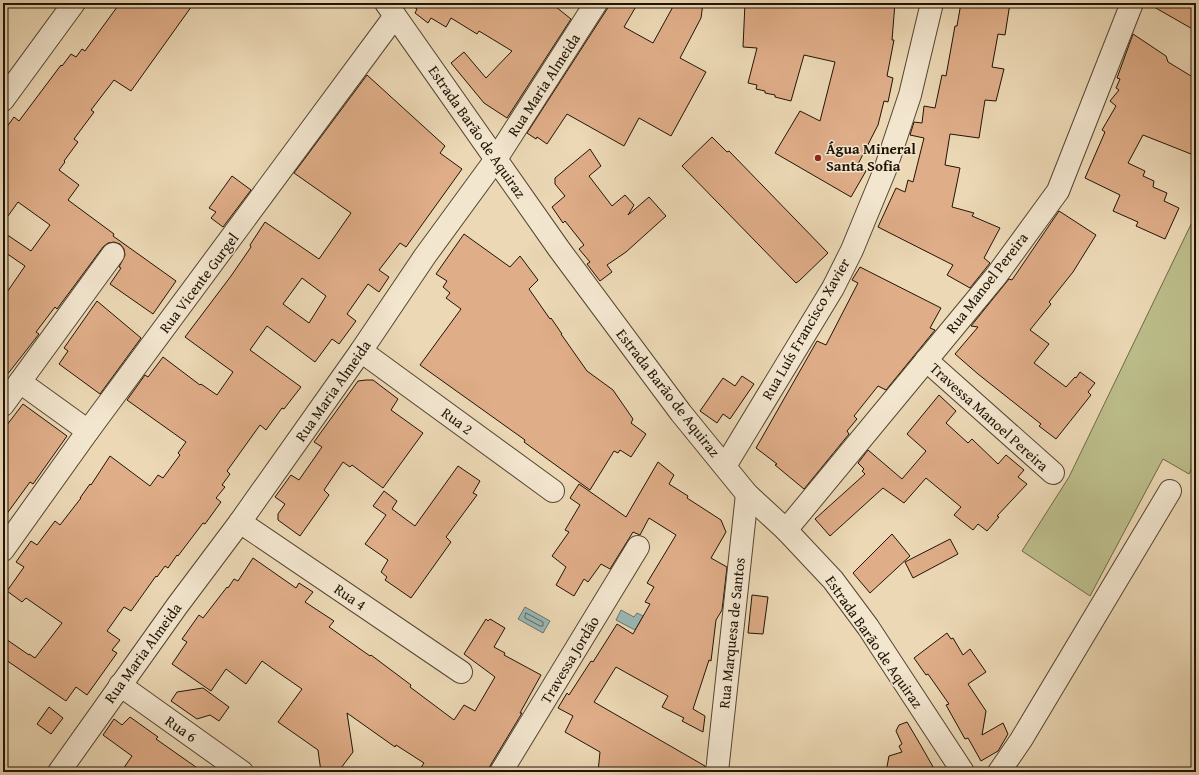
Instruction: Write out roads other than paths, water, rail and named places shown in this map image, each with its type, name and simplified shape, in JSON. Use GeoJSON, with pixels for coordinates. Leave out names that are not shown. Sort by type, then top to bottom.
{"type":"FeatureCollection","features":[{"type":"Feature","properties":{"kind":"street"},"geometry":{"type":"LineString","coordinates":[[3,100],[74,3]]}},
{"type":"Feature","properties":{"kind":"street","name":"Rua Maria Almeida"},"geometry":{"type":"LineString","coordinates":[[58,772],[176,606],[240,522],[361,351],[425,256],[496,159],[596,3]]}},
{"type":"Feature","properties":{"kind":"street","name":"Rua Luís Francisco Xavier"},"geometry":{"type":"LineString","coordinates":[[725,466],[833,288],[852,250],[885,170],[910,95],[932,3]]}},
{"type":"Feature","properties":{"kind":"street","name":"Rua Manoel Pereira"},"geometry":{"type":"LineString","coordinates":[[786,530],[996,276],[1058,192],[1132,3]]}},
{"type":"Feature","properties":{"kind":"street","name":"Estrada Barão de Aquiraz"},"geometry":{"type":"LineString","coordinates":[[390,10],[559,249],[681,413],[747,494],[786,530],[833,580],[868,627],[963,772]]}},
{"type":"Feature","properties":{"kind":"street","name":"Rua Vicente Gurgel"},"geometry":{"type":"LineString","coordinates":[[3,550],[390,10]]}},
{"type":"Feature","properties":{"kind":"street"},"geometry":{"type":"LineString","coordinates":[[3,405],[113,254]]}},
{"type":"Feature","properties":{"kind":"street","name":"Rua 2"},"geometry":{"type":"LineString","coordinates":[[361,351],[554,491]]}},
{"type":"Feature","properties":{"kind":"street","name":"Travessa Manoel Pereira"},"geometry":{"type":"LineString","coordinates":[[926,360],[1053,473]]}},
{"type":"Feature","properties":{"kind":"street"},"geometry":{"type":"LineString","coordinates":[[20,382],[88,431]]}},
{"type":"Feature","properties":{"kind":"street"},"geometry":{"type":"LineString","coordinates":[[999,772],[1021,740],[1170,491]]}},
{"type":"Feature","properties":{"kind":"street","name":"Rua Marquesa de Santos"},"geometry":{"type":"LineString","coordinates":[[717,772],[747,494]]}},
{"type":"Feature","properties":{"kind":"street","name":"Rua 4"},"geometry":{"type":"LineString","coordinates":[[240,522],[461,672]]}},
{"type":"Feature","properties":{"kind":"street","name":"Travessa Jordão"},"geometry":{"type":"LineString","coordinates":[[501,772],[638,547]]}},
{"type":"Feature","properties":{"kind":"street","name":"Rua 6"},"geometry":{"type":"LineString","coordinates":[[120,685],[242,772]]}},
{"type":"Feature","properties":{"kind":"water"},"geometry":{"type":"Polygon","coordinates":[[[525,607],[550,621],[543,633],[518,619],[525,607]]]}},
{"type":"Feature","properties":{"kind":"water"},"geometry":{"type":"Polygon","coordinates":[[[621,610],[634,617],[637,613],[643,616],[635,630],[616,620],[621,610]]]}},
{"type":"Feature","properties":{"kind":"place","name":"Água Mineral Santa Sofia"},"geometry":{"type":"Point","coordinates":[818,158]}}]}
